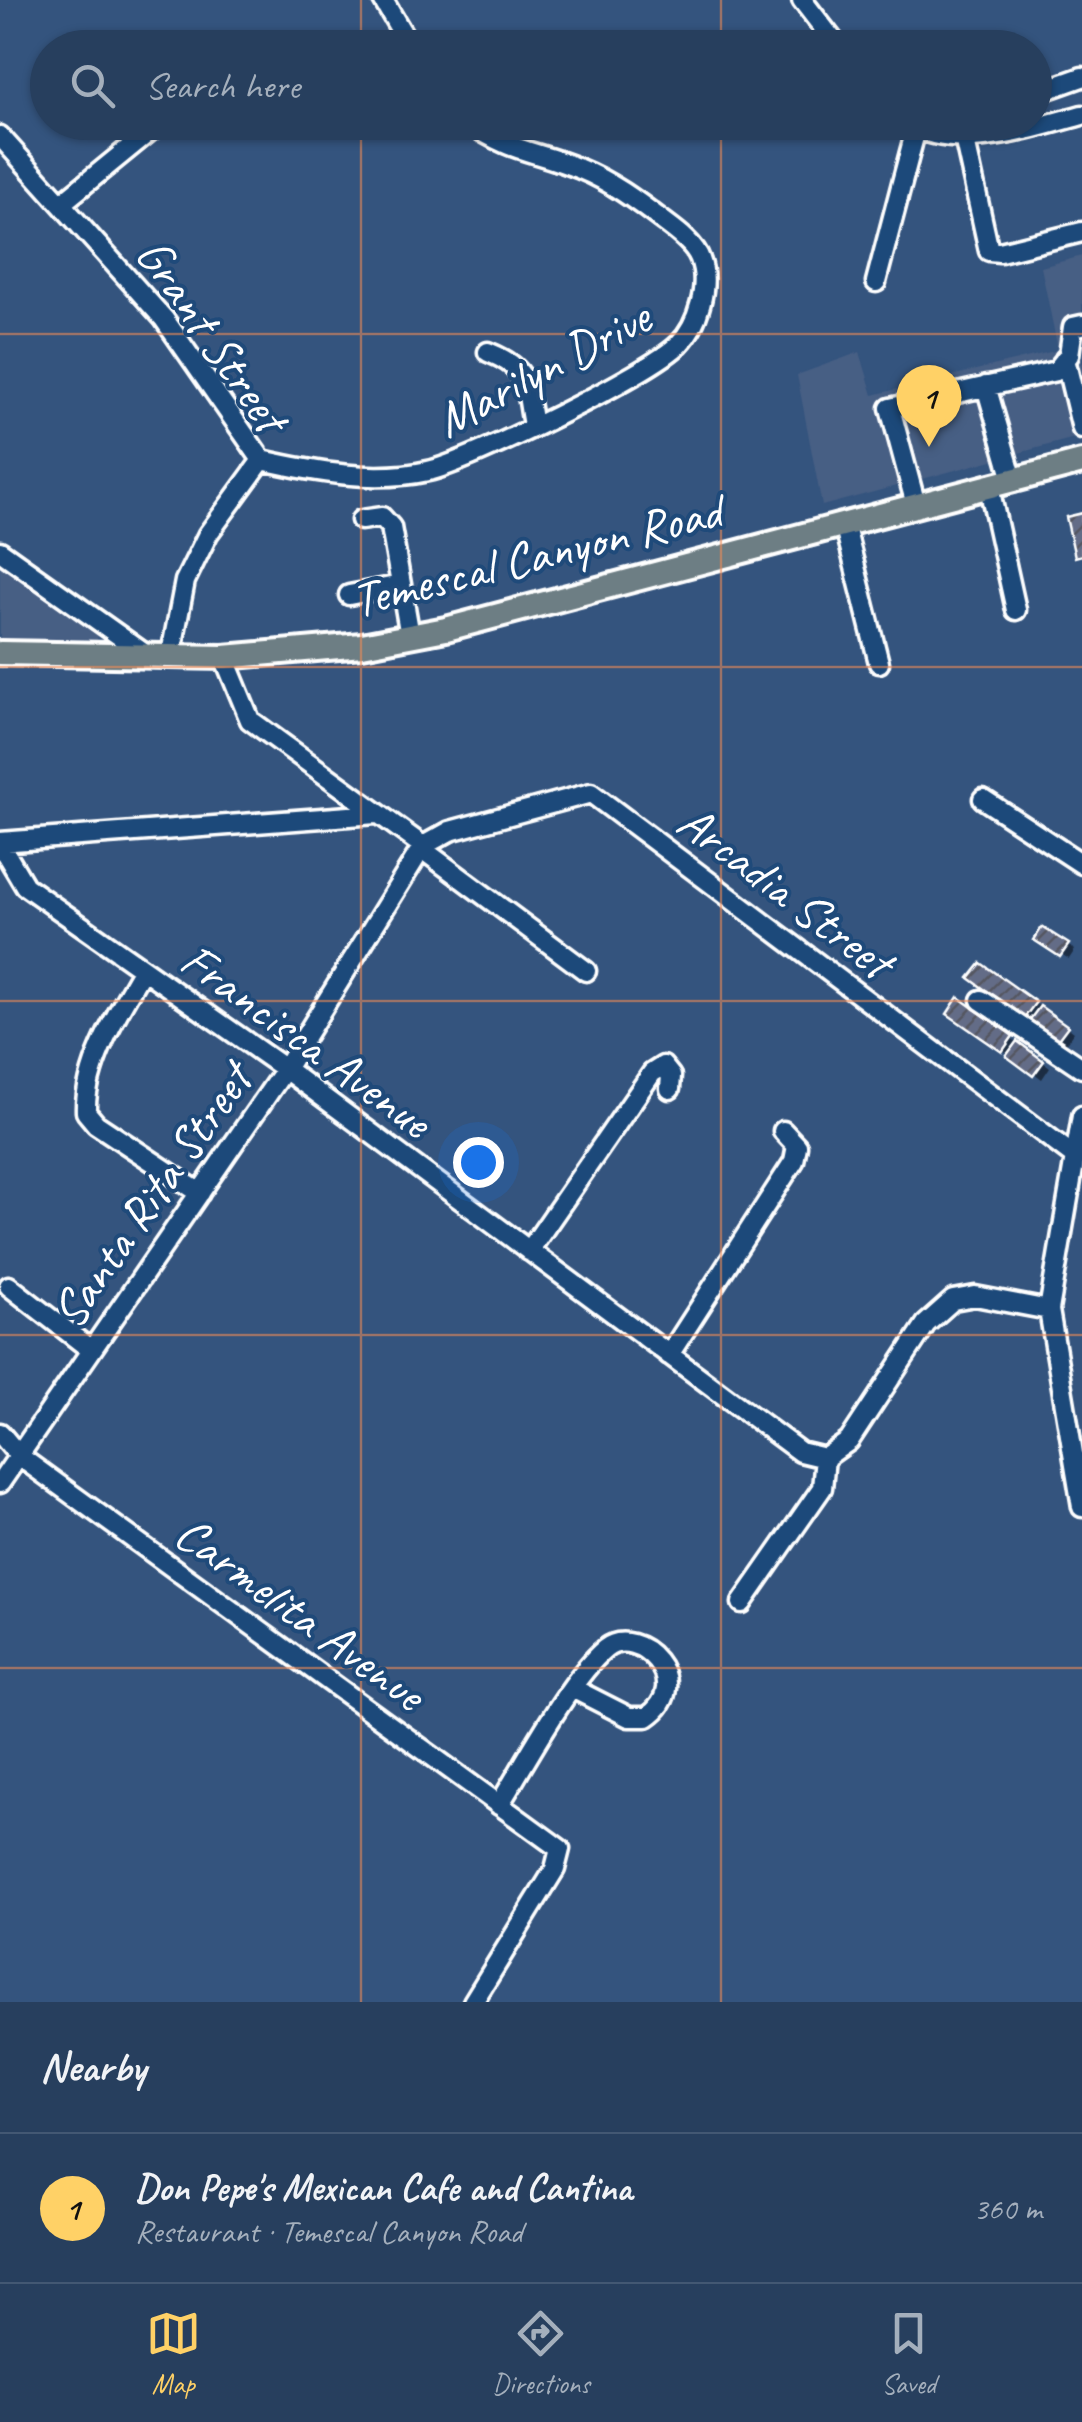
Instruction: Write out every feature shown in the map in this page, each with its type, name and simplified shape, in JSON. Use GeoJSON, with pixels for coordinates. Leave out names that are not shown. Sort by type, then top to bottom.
{"type":"FeatureCollection","features":[{"type":"Feature","properties":{"kind":"main road","name":"Temescal Canyon Road"},"geometry":{"type":"LineString","coordinates":[[0,653],[224,657],[329,649],[410,636],[1082,462]]}},
{"type":"Feature","properties":{"kind":"street"},"geometry":{"type":"LineString","coordinates":[[382,0],[400,30]]}},
{"type":"Feature","properties":{"kind":"street"},"geometry":{"type":"LineString","coordinates":[[802,0],[825,30]]}},
{"type":"Feature","properties":{"kind":"street"},"geometry":{"type":"LineString","coordinates":[[1052,88],[1082,77]]}},
{"type":"Feature","properties":{"kind":"street"},"geometry":{"type":"LineString","coordinates":[[1052,121],[1082,115]]}},
{"type":"Feature","properties":{"kind":"street","name":"Grant Street"},"geometry":{"type":"LineString","coordinates":[[0,136],[164,318],[262,460],[208,534],[185,581],[171,654]]}},
{"type":"Feature","properties":{"kind":"street"},"geometry":{"type":"LineString","coordinates":[[63,202],[140,140]]}},
{"type":"Feature","properties":{"kind":"street","name":"Marilyn Drive"},"geometry":{"type":"LineString","coordinates":[[262,460],[360,475],[428,471],[533,426],[654,364],[680,344],[697,318],[702,285],[700,258],[679,233],[631,196],[580,169],[493,140]]}},
{"type":"Feature","properties":{"kind":"street"},"geometry":{"type":"LineString","coordinates":[[876,282],[908,140]]}},
{"type":"Feature","properties":{"kind":"street"},"geometry":{"type":"LineString","coordinates":[[965,140],[989,251],[1000,252],[1082,232]]}},
{"type":"Feature","properties":{"kind":"street"},"geometry":{"type":"LineString","coordinates":[[916,504],[890,408],[1056,371],[1065,360],[1073,327],[1082,324]]}},
{"type":"Feature","properties":{"kind":"street"},"geometry":{"type":"LineString","coordinates":[[488,352],[516,365],[524,375],[533,426]]}},
{"type":"Feature","properties":{"kind":"street"},"geometry":{"type":"LineString","coordinates":[[1065,360],[1082,428]]}},
{"type":"Feature","properties":{"kind":"street"},"geometry":{"type":"LineString","coordinates":[[986,386],[1013,480]]}},
{"type":"Feature","properties":{"kind":"street"},"geometry":{"type":"LineString","coordinates":[[989,486],[1016,610]]}},
{"type":"Feature","properties":{"kind":"street"},"geometry":{"type":"LineString","coordinates":[[362,520],[387,520],[395,538],[410,636]]}},
{"type":"Feature","properties":{"kind":"street"},"geometry":{"type":"LineString","coordinates":[[844,523],[878,664]]}},
{"type":"Feature","properties":{"kind":"street"},"geometry":{"type":"LineString","coordinates":[[0,551],[145,654]]}},
{"type":"Feature","properties":{"kind":"street"},"geometry":{"type":"LineString","coordinates":[[349,595],[402,585]]}},
{"type":"Feature","properties":{"kind":"street"},"geometry":{"type":"LineString","coordinates":[[224,657],[250,720],[586,971]]}},
{"type":"Feature","properties":{"kind":"street","name":"Arcadia Street"},"geometry":{"type":"LineString","coordinates":[[423,848],[450,830],[591,792],[1075,1157]]}},
{"type":"Feature","properties":{"kind":"street"},"geometry":{"type":"LineString","coordinates":[[983,799],[1082,864]]}},
{"type":"Feature","properties":{"kind":"street"},"geometry":{"type":"LineString","coordinates":[[0,843],[376,814]]}},
{"type":"Feature","properties":{"kind":"street","name":"Francisca Avenue"},"geometry":{"type":"LineString","coordinates":[[0,843],[26,886],[285,1069],[800,1452],[825,1458]]}},
{"type":"Feature","properties":{"kind":"street","name":"Santa Rita Street"},"geometry":{"type":"LineString","coordinates":[[0,1484],[285,1069],[423,848]]}},
{"type":"Feature","properties":{"kind":"street"},"geometry":{"type":"LineString","coordinates":[[143,969],[90,1081],[86,1112],[96,1124],[200,1193]]}},
{"type":"Feature","properties":{"kind":"street"},"geometry":{"type":"LineString","coordinates":[[981,1000],[1082,1068]]}},
{"type":"Feature","properties":{"kind":"street"},"geometry":{"type":"LineString","coordinates":[[529,1251],[652,1074],[663,1066],[672,1076],[670,1089]]}},
{"type":"Feature","properties":{"kind":"street"},"geometry":{"type":"LineString","coordinates":[[1082,1116],[1049,1310],[1082,1507]]}},
{"type":"Feature","properties":{"kind":"street"},"geometry":{"type":"LineString","coordinates":[[669,1355],[794,1161],[797,1146],[783,1131]]}},
{"type":"Feature","properties":{"kind":"street"},"geometry":{"type":"LineString","coordinates":[[9,1286],[92,1350]]}},
{"type":"Feature","properties":{"kind":"street"},"geometry":{"type":"LineString","coordinates":[[742,1602],[822,1488],[825,1458],[849,1441],[926,1324],[953,1300],[975,1296],[1049,1310]]}},
{"type":"Feature","properties":{"kind":"street","name":"Carmelita Avenue"},"geometry":{"type":"LineString","coordinates":[[0,1434],[18,1456],[560,1849],[555,1869],[472,2002]]}},
{"type":"Feature","properties":{"kind":"street"},"geometry":{"type":"LineString","coordinates":[[499,1805],[574,1689],[604,1650],[615,1644],[634,1644],[663,1664],[666,1675],[662,1703],[647,1717],[629,1717],[574,1689]]}},
{"type":"Feature","properties":{"kind":"shaded area"},"geometry":{"type":"Polygon","coordinates":[[[1082,256],[1082,436],[822,506],[797,375],[860,352],[873,395],[1058,350],[1041,267],[1082,256]]]}},
{"type":"Feature","properties":{"kind":"shaded area"},"geometry":{"type":"Polygon","coordinates":[[[0,560],[98,628],[97,642],[0,640],[0,560]]]}},
{"type":"Feature","properties":{"kind":"building"},"geometry":{"type":"Polygon","coordinates":[[[1082,513],[1082,555],[1075,557],[1066,517],[1082,513]]]}},
{"type":"Feature","properties":{"kind":"building"},"geometry":{"type":"Polygon","coordinates":[[[1042,927],[1069,944],[1060,957],[1034,940],[1042,927]]]}},
{"type":"Feature","properties":{"kind":"building"},"geometry":{"type":"Polygon","coordinates":[[[981,963],[1036,1002],[1024,1018],[969,978],[981,963]]]}},
{"type":"Feature","properties":{"kind":"building"},"geometry":{"type":"Polygon","coordinates":[[[958,997],[1013,1036],[1002,1052],[947,1014],[958,997]]]}},
{"type":"Feature","properties":{"kind":"building"},"geometry":{"type":"Polygon","coordinates":[[[1040,1006],[1068,1026],[1056,1042],[1028,1022],[1040,1006]]]}},
{"type":"Feature","properties":{"kind":"building"},"geometry":{"type":"Polygon","coordinates":[[[1017,1041],[1044,1061],[1033,1076],[1006,1056],[1017,1041]]]}},
{"type":"Feature","properties":{"kind":"place","name":"Don Pepe's Mexican Cafe and Cantina"},"geometry":{"type":"Point","coordinates":[929,447]}}]}
